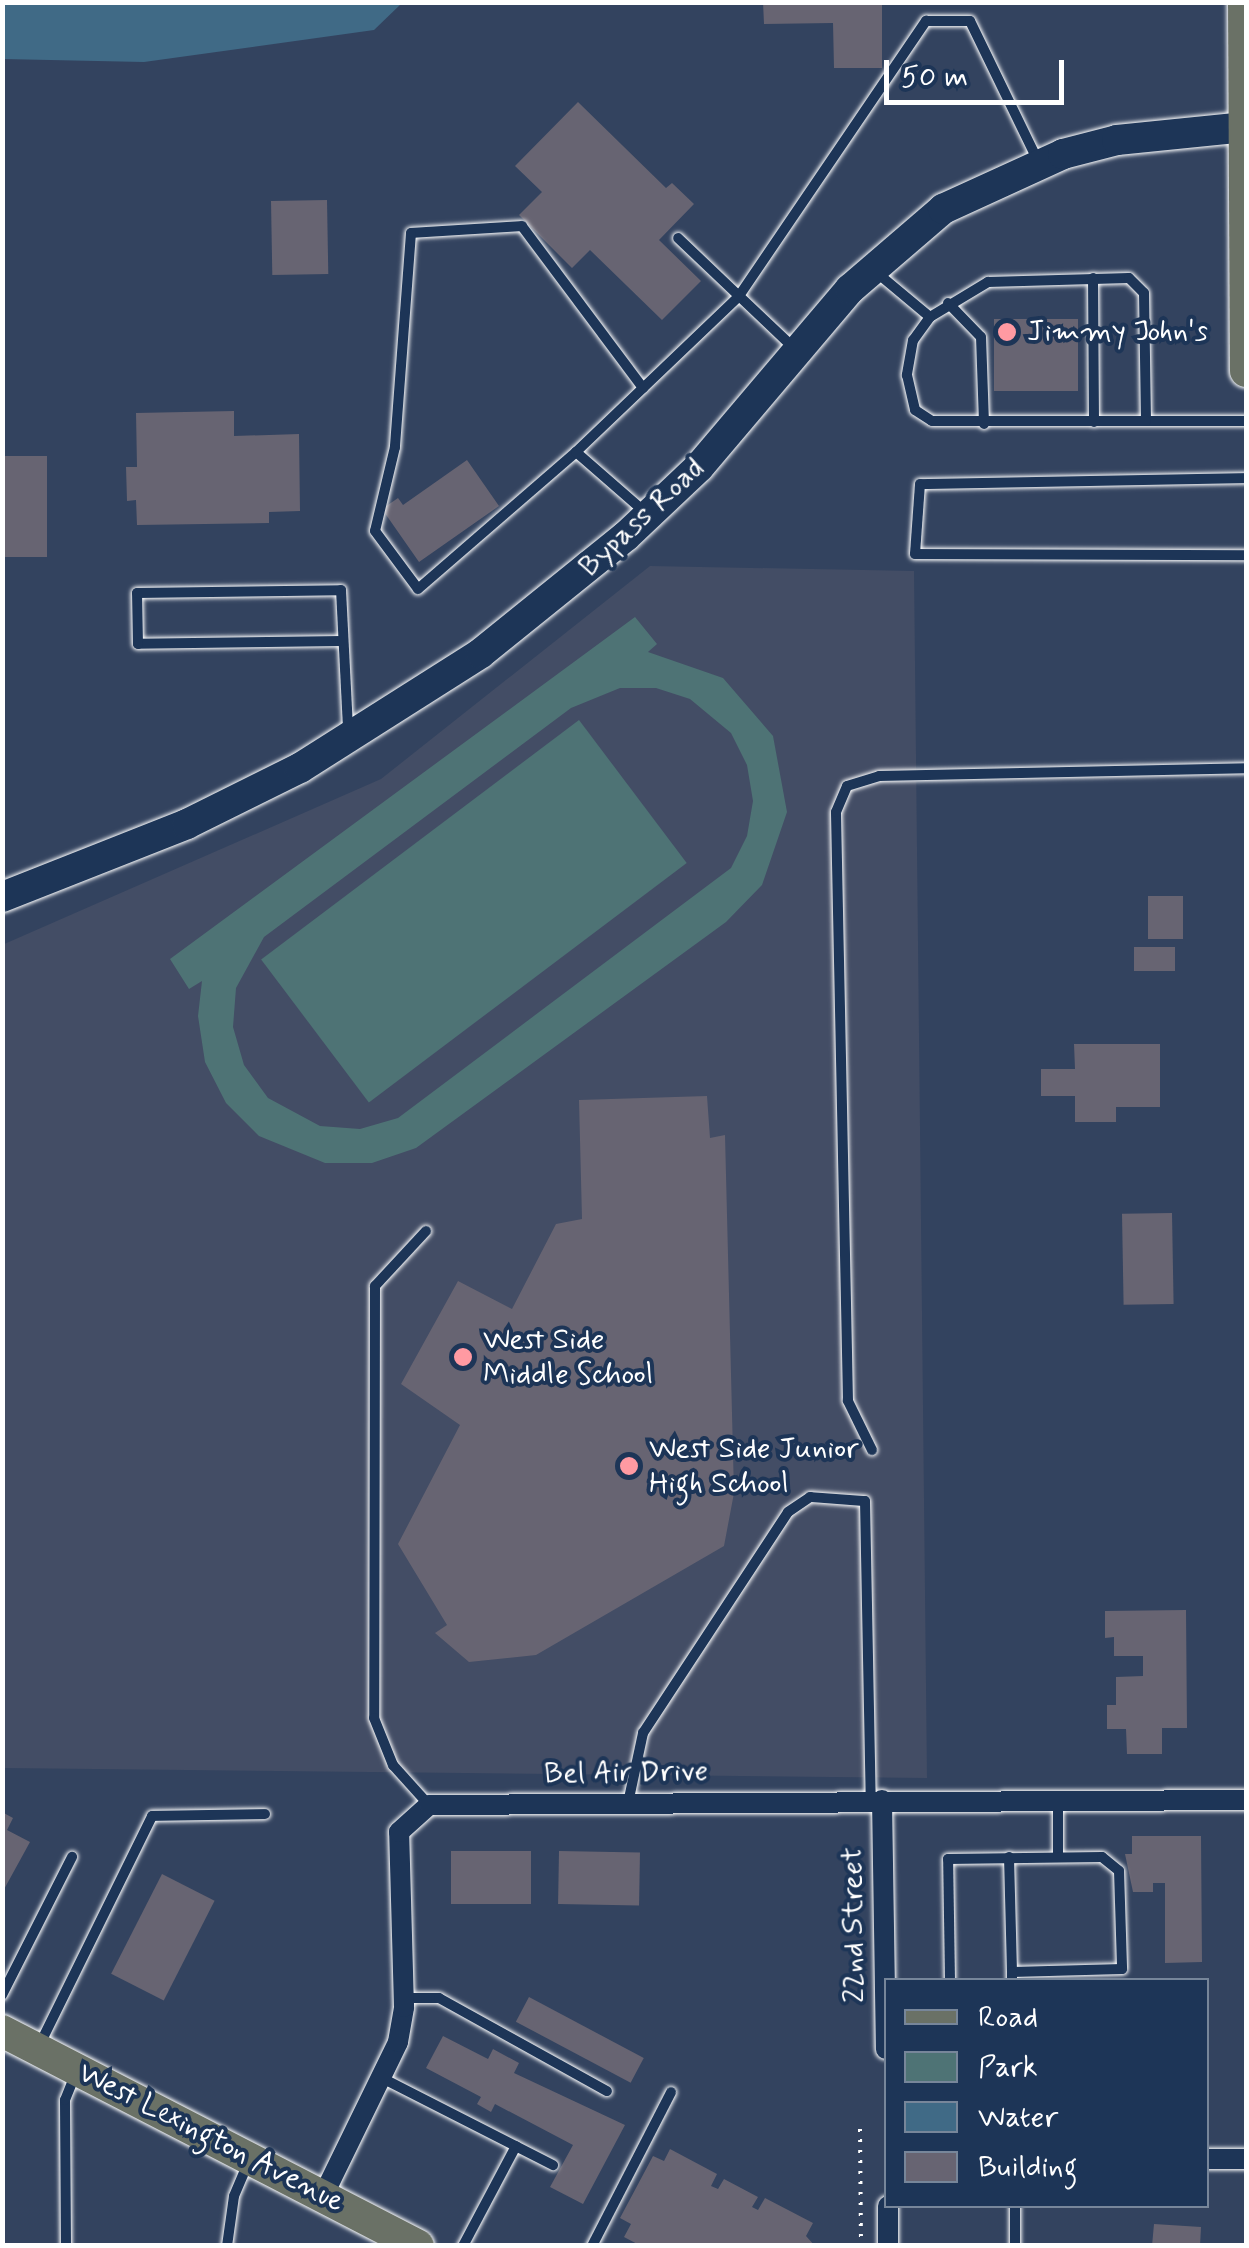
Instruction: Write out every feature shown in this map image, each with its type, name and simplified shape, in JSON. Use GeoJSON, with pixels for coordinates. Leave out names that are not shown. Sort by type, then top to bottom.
{"type":"FeatureCollection","features":[{"type":"Feature","properties":{"kind":"main road"},"geometry":{"type":"LineString","coordinates":[[1244,2],[1246,371]]}},
{"type":"Feature","properties":{"kind":"main road","name":"Bypass Road"},"geometry":{"type":"LineString","coordinates":[[2,897],[187,824],[348,738],[481,653],[648,515],[699,467],[872,268],[943,209],[1040,164],[1117,140],[1246,127]]}},
{"type":"Feature","properties":{"kind":"main road","name":"West Lexington Avenue"},"geometry":{"type":"LineString","coordinates":[[2,2030],[409,2243]]}},
{"type":"Feature","properties":{"kind":"street","name":"22nd Street"},"geometry":{"type":"LineString","coordinates":[[876,1800],[884,1999]]}},
{"type":"Feature","properties":{"kind":"street","name":"Bel Air Drive"},"geometry":{"type":"LineString","coordinates":[[428,1805],[1246,1800]]}},
{"type":"Feature","properties":{"kind":"street"},"geometry":{"type":"LineString","coordinates":[[323,2196],[398,2042],[404,1998],[399,1832],[428,1805]]}},
{"type":"Feature","properties":{"kind":"street"},"geometry":{"type":"LineString","coordinates":[[1209,2159],[1246,2158]]}},
{"type":"Feature","properties":{"kind":"street"},"geometry":{"type":"LineString","coordinates":[[888,2208],[888,2246]]}},
{"type":"Feature","properties":{"kind":"lane"},"geometry":{"type":"LineString","coordinates":[[643,388],[522,226],[411,233],[395,446],[375,531],[418,589],[576,452],[643,388],[738,296],[926,21],[970,21],[1040,164]]}},
{"type":"Feature","properties":{"kind":"lane"},"geometry":{"type":"LineString","coordinates":[[678,238],[798,352]]}},
{"type":"Feature","properties":{"kind":"lane"},"geometry":{"type":"LineString","coordinates":[[872,268],[930,318]]}},
{"type":"Feature","properties":{"kind":"lane"},"geometry":{"type":"LineString","coordinates":[[1093,278],[1094,422]]}},
{"type":"Feature","properties":{"kind":"lane"},"geometry":{"type":"LineString","coordinates":[[1146,421],[1144,293],[1129,278],[988,282],[948,303],[930,318],[908,356],[915,410],[943,424],[1246,421]]}},
{"type":"Feature","properties":{"kind":"lane"},"geometry":{"type":"LineString","coordinates":[[948,303],[981,337],[984,424]]}},
{"type":"Feature","properties":{"kind":"lane"},"geometry":{"type":"LineString","coordinates":[[576,452],[648,515]]}},
{"type":"Feature","properties":{"kind":"lane"},"geometry":{"type":"LineString","coordinates":[[1246,478],[920,484],[915,554],[1246,555]]}},
{"type":"Feature","properties":{"kind":"lane"},"geometry":{"type":"LineString","coordinates":[[342,641],[138,644],[137,594],[342,590],[348,738]]}},
{"type":"Feature","properties":{"kind":"lane"},"geometry":{"type":"LineString","coordinates":[[872,1450],[848,1401],[836,812],[846,786],[880,776],[1246,768]]}},
{"type":"Feature","properties":{"kind":"lane"},"geometry":{"type":"LineString","coordinates":[[426,1232],[375,1286],[374,1718],[393,1765],[428,1805]]}},
{"type":"Feature","properties":{"kind":"lane"},"geometry":{"type":"LineString","coordinates":[[628,1803],[643,1733],[788,1512],[810,1497],[865,1500],[876,1800]]}},
{"type":"Feature","properties":{"kind":"lane"},"geometry":{"type":"LineString","coordinates":[[1058,1800],[1058,1857]]}},
{"type":"Feature","properties":{"kind":"lane"},"geometry":{"type":"LineString","coordinates":[[38,2049],[152,1816],[264,1814]]}},
{"type":"Feature","properties":{"kind":"lane"},"geometry":{"type":"LineString","coordinates":[[950,1978],[948,1860],[1009,1858],[1102,1856],[1119,1871],[1120,1975],[1012,1976],[1009,1858]]}},
{"type":"Feature","properties":{"kind":"lane"},"geometry":{"type":"LineString","coordinates":[[2,1995],[72,1857]]}},
{"type":"Feature","properties":{"kind":"lane"},"geometry":{"type":"LineString","coordinates":[[404,1998],[440,1998],[606,2091]]}},
{"type":"Feature","properties":{"kind":"lane"},"geometry":{"type":"LineString","coordinates":[[66,2246],[64,2100],[77,2069]]}},
{"type":"Feature","properties":{"kind":"lane"},"geometry":{"type":"LineString","coordinates":[[381,2078],[554,2165]]}},
{"type":"Feature","properties":{"kind":"lane"},"geometry":{"type":"LineString","coordinates":[[592,2246],[671,2092]]}},
{"type":"Feature","properties":{"kind":"lane"},"geometry":{"type":"LineString","coordinates":[[463,2246],[516,2146]]}},
{"type":"Feature","properties":{"kind":"lane"},"geometry":{"type":"LineString","coordinates":[[227,2246],[234,2196],[250,2158]]}},
{"type":"Feature","properties":{"kind":"lane"},"geometry":{"type":"LineString","coordinates":[[1015,2208],[1015,2246]]}},
{"type":"Feature","properties":{"kind":"path"},"geometry":{"type":"LineString","coordinates":[[860,2129],[861,2246]]}},
{"type":"Feature","properties":{"kind":"shaded area","name":"West Side Middle School"},"geometry":{"type":"Polygon","coordinates":[[[650,566],[914,571],[927,1778],[3,1768],[2,945],[381,779],[650,566]]]}},
{"type":"Feature","properties":{"kind":"green space"},"geometry":{"type":"Polygon","coordinates":[[[635,617],[657,644],[648,652],[723,678],[773,736],[787,812],[762,885],[726,922],[416,1148],[372,1163],[325,1163],[259,1136],[226,1103],[205,1062],[198,1016],[202,981],[189,989],[170,959],[635,617]],[[620,688],[571,708],[264,937],[236,988],[233,1027],[244,1065],[268,1098],[320,1126],[360,1129],[398,1118],[731,868],[747,836],[753,801],[747,765],[731,733],[690,699],[656,688],[620,688]]]}},
{"type":"Feature","properties":{"kind":"green space"},"geometry":{"type":"Polygon","coordinates":[[[579,720],[687,863],[369,1102],[261,960],[579,720]]]}},
{"type":"Feature","properties":{"kind":"water"},"geometry":{"type":"Polygon","coordinates":[[[3,2],[402,3],[374,30],[144,62],[3,59],[3,2]]]}},
{"type":"Feature","properties":{"kind":"building"},"geometry":{"type":"Polygon","coordinates":[[[763,2],[882,2],[882,68],[834,68],[833,23],[764,24],[763,2]]]}},
{"type":"Feature","properties":{"kind":"building"},"geometry":{"type":"Polygon","coordinates":[[[578,102],[666,188],[672,183],[694,204],[659,240],[701,281],[662,320],[590,250],[572,268],[519,215],[542,192],[515,166],[578,102]]]}},
{"type":"Feature","properties":{"kind":"building"},"geometry":{"type":"Polygon","coordinates":[[[327,200],[328,274],[272,275],[271,201],[327,200]]]}},
{"type":"Feature","properties":{"kind":"building"},"geometry":{"type":"Polygon","coordinates":[[[994,319],[1078,319],[1078,391],[994,391],[994,319]]]}},
{"type":"Feature","properties":{"kind":"building"},"geometry":{"type":"Polygon","coordinates":[[[234,411],[234,436],[299,434],[300,511],[269,512],[269,523],[137,525],[136,500],[127,501],[126,467],[137,467],[136,413],[234,411]]]}},
{"type":"Feature","properties":{"kind":"building"},"geometry":{"type":"Polygon","coordinates":[[[2,456],[47,456],[47,557],[2,557],[2,456]]]}},
{"type":"Feature","properties":{"kind":"building"},"geometry":{"type":"Polygon","coordinates":[[[467,460],[499,506],[419,562],[382,509],[398,498],[403,505],[467,460]]]}},
{"type":"Feature","properties":{"kind":"building"},"geometry":{"type":"Polygon","coordinates":[[[1148,896],[1183,896],[1183,939],[1148,939],[1148,896]]]}},
{"type":"Feature","properties":{"kind":"building"},"geometry":{"type":"Polygon","coordinates":[[[1134,947],[1175,947],[1175,971],[1134,971],[1134,947]]]}},
{"type":"Feature","properties":{"kind":"building"},"geometry":{"type":"Polygon","coordinates":[[[1074,1044],[1160,1044],[1160,1107],[1116,1107],[1116,1122],[1075,1122],[1075,1096],[1041,1096],[1041,1069],[1075,1069],[1074,1044]]]}},
{"type":"Feature","properties":{"kind":"building"},"geometry":{"type":"Polygon","coordinates":[[[707,1096],[710,1138],[725,1135],[734,1493],[724,1546],[536,1655],[469,1662],[435,1633],[447,1625],[398,1544],[460,1425],[401,1384],[458,1281],[512,1309],[556,1224],[582,1219],[579,1100],[707,1096]]]}},
{"type":"Feature","properties":{"kind":"building"},"geometry":{"type":"Polygon","coordinates":[[[1172,1213],[1174,1304],[1124,1305],[1122,1214],[1172,1213]]]}},
{"type":"Feature","properties":{"kind":"building"},"geometry":{"type":"Polygon","coordinates":[[[1186,1610],[1187,1728],[1162,1728],[1162,1754],[1127,1754],[1126,1729],[1107,1729],[1107,1705],[1116,1705],[1116,1677],[1143,1676],[1143,1656],[1114,1656],[1114,1637],[1105,1638],[1105,1611],[1186,1610]]]}},
{"type":"Feature","properties":{"kind":"building"},"geometry":{"type":"Polygon","coordinates":[[[2,1812],[13,1818],[7,1830],[30,1842],[2,1893],[2,1812]]]}},
{"type":"Feature","properties":{"kind":"building"},"geometry":{"type":"Polygon","coordinates":[[[1132,1836],[1201,1836],[1202,1962],[1165,1963],[1165,1883],[1153,1883],[1153,1892],[1133,1892],[1125,1854],[1132,1854],[1132,1836]]]}},
{"type":"Feature","properties":{"kind":"building"},"geometry":{"type":"Polygon","coordinates":[[[451,1851],[531,1851],[531,1904],[451,1904],[451,1851]]]}},
{"type":"Feature","properties":{"kind":"building"},"geometry":{"type":"Polygon","coordinates":[[[559,1851],[640,1852],[639,1905],[558,1904],[559,1851]]]}},
{"type":"Feature","properties":{"kind":"building"},"geometry":{"type":"Polygon","coordinates":[[[162,1874],[215,1901],[164,2001],[111,1974],[162,1874]]]}},
{"type":"Feature","properties":{"kind":"building"},"geometry":{"type":"Polygon","coordinates":[[[529,1997],[644,2058],[631,2083],[516,2022],[529,1997]]]}},
{"type":"Feature","properties":{"kind":"building"},"geometry":{"type":"Polygon","coordinates":[[[443,2036],[488,2059],[493,2049],[519,2063],[514,2073],[625,2125],[583,2204],[550,2187],[573,2145],[495,2104],[491,2112],[477,2104],[481,2097],[426,2068],[443,2036]]]}},
{"type":"Feature","properties":{"kind":"building"},"geometry":{"type":"Polygon","coordinates":[[[670,2149],[717,2174],[711,2186],[718,2189],[724,2179],[758,2197],[752,2207],[758,2210],[765,2198],[813,2223],[806,2236],[815,2246],[641,2246],[624,2237],[631,2224],[620,2218],[653,2156],[664,2161],[670,2149]]]}},
{"type":"Feature","properties":{"kind":"building"},"geometry":{"type":"Polygon","coordinates":[[[1154,2224],[1201,2227],[1200,2246],[1152,2246],[1154,2224]]]}},
{"type":"Feature","properties":{"kind":"place","name":"Jimmy John's"},"geometry":{"type":"Point","coordinates":[1007,332]}},
{"type":"Feature","properties":{"kind":"place","name":"West Side Middle School"},"geometry":{"type":"Point","coordinates":[463,1357]}},
{"type":"Feature","properties":{"kind":"place","name":"West Side Junior High School"},"geometry":{"type":"Point","coordinates":[629,1466]}}]}
